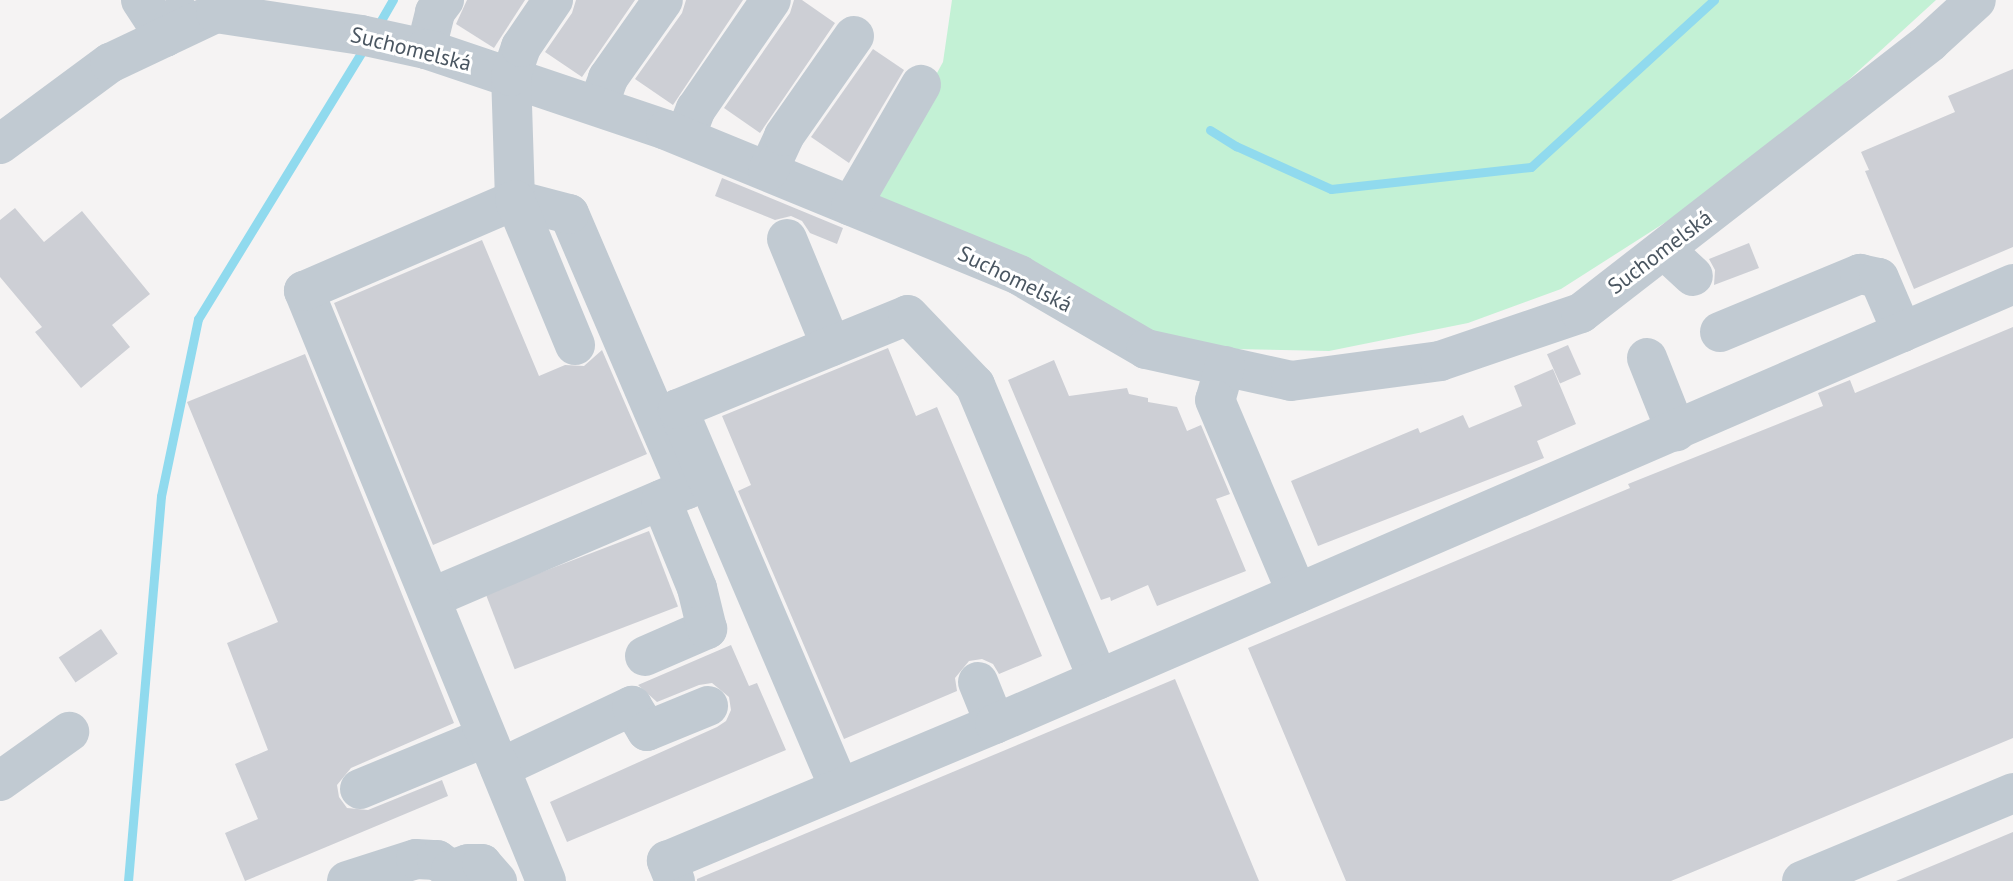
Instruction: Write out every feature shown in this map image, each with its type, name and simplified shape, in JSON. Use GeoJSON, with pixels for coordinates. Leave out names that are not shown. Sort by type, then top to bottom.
{"type":"FeatureCollection","features":[{"type":"Feature","properties":{"kind":"street"},"geometry":{"type":"LineString","coordinates":[[141,0],[165,37],[183,9],[194,0]]}},
{"type":"Feature","properties":{"kind":"street"},"geometry":{"type":"LineString","coordinates":[[426,49],[435,12],[444,0]]}},
{"type":"Feature","properties":{"kind":"street"},"geometry":{"type":"LineString","coordinates":[[553,0],[521,47],[511,76],[515,200],[575,345]]}},
{"type":"Feature","properties":{"kind":"street"},"geometry":{"type":"LineString","coordinates":[[598,106],[608,78],[663,0]]}},
{"type":"Feature","properties":{"kind":"street"},"geometry":{"type":"LineString","coordinates":[[685,137],[696,109],[771,0]]}},
{"type":"Feature","properties":{"kind":"street","name":"Suchomelská"},"geometry":{"type":"LineString","coordinates":[[0,144],[110,63],[216,13],[374,37],[426,49],[511,76],[685,137],[1019,275],[1146,349],[1291,381],[1440,361],[1581,313],[1679,263],[1976,0]]}},
{"type":"Feature","properties":{"kind":"street"},"geometry":{"type":"LineString","coordinates":[[768,171],[784,136],[854,36]]}},
{"type":"Feature","properties":{"kind":"street"},"geometry":{"type":"LineString","coordinates":[[851,206],[921,85]]}},
{"type":"Feature","properties":{"kind":"street"},"geometry":{"type":"LineString","coordinates":[[431,598],[687,489],[569,214],[515,200],[304,291],[493,753],[539,880]]}},
{"type":"Feature","properties":{"kind":"street"},"geometry":{"type":"LineString","coordinates":[[787,239],[831,346]]}},
{"type":"Feature","properties":{"kind":"street"},"geometry":{"type":"LineString","coordinates":[[1720,332],[1860,274],[1879,278],[1902,332]]}},
{"type":"Feature","properties":{"kind":"street"},"geometry":{"type":"LineString","coordinates":[[675,881],[667,861],[995,724],[2013,284]]}},
{"type":"Feature","properties":{"kind":"street"},"geometry":{"type":"LineString","coordinates":[[839,787],[678,409],[908,315],[975,385],[1098,679]]}},
{"type":"Feature","properties":{"kind":"street"},"geometry":{"type":"LineString","coordinates":[[1647,358],[1676,431]]}},
{"type":"Feature","properties":{"kind":"street"},"geometry":{"type":"LineString","coordinates":[[1225,366],[1215,400],[1297,593]]}},
{"type":"Feature","properties":{"kind":"street"},"geometry":{"type":"LineString","coordinates":[[645,656],[707,629],[697,588],[661,500]]}},
{"type":"Feature","properties":{"kind":"street"},"geometry":{"type":"LineString","coordinates":[[978,682],[995,724]]}},
{"type":"Feature","properties":{"kind":"street"},"geometry":{"type":"LineString","coordinates":[[360,789],[493,753],[632,706],[647,731],[708,706]]}},
{"type":"Feature","properties":{"kind":"street"},"geometry":{"type":"LineString","coordinates":[[0,781],[69,732]]}},
{"type":"Feature","properties":{"kind":"street"},"geometry":{"type":"LineString","coordinates":[[1802,881],[2013,793]]}},
{"type":"Feature","properties":{"kind":"street"},"geometry":{"type":"LineString","coordinates":[[347,881],[427,859],[437,860],[451,870],[468,864],[482,864],[497,881]]}},
{"type":"Feature","properties":{"kind":"green space"},"geometry":{"type":"Polygon","coordinates":[[[952,0],[1936,0],[1820,106],[1691,206],[1561,289],[1468,323],[1329,351],[1179,348],[869,197],[943,62],[952,0]]]}},
{"type":"Feature","properties":{"kind":"building"},"geometry":{"type":"Polygon","coordinates":[[[467,0],[525,0],[494,48],[456,24],[467,0]]]}},
{"type":"Feature","properties":{"kind":"building"},"geometry":{"type":"Polygon","coordinates":[[[576,0],[635,0],[582,77],[545,52],[572,13],[576,0]]]}},
{"type":"Feature","properties":{"kind":"building"},"geometry":{"type":"Polygon","coordinates":[[[686,0],[743,0],[673,105],[635,79],[682,13],[686,0]]]}},
{"type":"Feature","properties":{"kind":"building"},"geometry":{"type":"Polygon","coordinates":[[[794,0],[802,0],[835,23],[760,133],[724,108],[790,13],[794,0]]]}},
{"type":"Feature","properties":{"kind":"building"},"geometry":{"type":"Polygon","coordinates":[[[873,49],[904,70],[849,163],[811,137],[873,49]]]}},
{"type":"Feature","properties":{"kind":"building"},"geometry":{"type":"Polygon","coordinates":[[[2013,69],[2013,247],[1914,289],[1865,171],[1869,170],[1861,152],[1955,112],[1948,96],[2013,69]]]}},
{"type":"Feature","properties":{"kind":"building"},"geometry":{"type":"Polygon","coordinates":[[[722,178],[843,228],[837,244],[810,233],[802,221],[791,216],[775,220],[715,196],[722,178]]]}},
{"type":"Feature","properties":{"kind":"building"},"geometry":{"type":"Polygon","coordinates":[[[15,208],[44,242],[82,211],[150,294],[112,325],[130,347],[81,388],[35,332],[42,327],[0,277],[0,220],[15,208]]]}},
{"type":"Feature","properties":{"kind":"building"},"geometry":{"type":"Polygon","coordinates":[[[482,240],[539,376],[565,365],[584,366],[602,350],[647,454],[433,545],[334,303],[482,240]]]}},
{"type":"Feature","properties":{"kind":"building"},"geometry":{"type":"Polygon","coordinates":[[[1749,243],[1759,268],[1714,285],[1715,270],[1709,259],[1749,243]]]}},
{"type":"Feature","properties":{"kind":"building"},"geometry":{"type":"Polygon","coordinates":[[[2013,327],[2013,738],[1671,881],[1346,881],[1248,648],[1630,488],[1628,484],[1823,406],[1818,393],[1850,380],[1855,393],[2013,327]]]}},
{"type":"Feature","properties":{"kind":"building"},"geometry":{"type":"Polygon","coordinates":[[[1568,345],[1581,374],[1560,384],[1547,354],[1568,345]]]}},
{"type":"Feature","properties":{"kind":"building"},"geometry":{"type":"Polygon","coordinates":[[[888,348],[916,416],[937,407],[1042,656],[999,674],[993,664],[982,659],[969,661],[955,678],[957,691],[844,739],[738,491],[751,485],[722,416],[888,348]]]}},
{"type":"Feature","properties":{"kind":"building"},"geometry":{"type":"Polygon","coordinates":[[[305,354],[454,723],[351,768],[337,785],[339,797],[347,808],[368,810],[442,780],[448,796],[245,881],[225,833],[258,819],[235,764],[268,750],[227,643],[278,622],[187,402],[305,354]]]}},
{"type":"Feature","properties":{"kind":"building"},"geometry":{"type":"Polygon","coordinates":[[[1054,360],[1069,396],[1127,388],[1129,394],[1148,398],[1148,402],[1177,407],[1187,431],[1201,425],[1230,494],[1216,499],[1246,571],[1157,606],[1148,585],[1111,601],[1110,597],[1101,600],[1008,380],[1054,360]]]}},
{"type":"Feature","properties":{"kind":"building"},"geometry":{"type":"Polygon","coordinates":[[[1553,369],[1576,424],[1537,441],[1544,458],[1318,546],[1291,481],[1418,428],[1420,433],[1463,415],[1469,428],[1522,406],[1514,386],[1553,369]]]}},
{"type":"Feature","properties":{"kind":"building"},"geometry":{"type":"Polygon","coordinates":[[[649,531],[678,607],[515,669],[486,594],[649,531]]]}},
{"type":"Feature","properties":{"kind":"building"},"geometry":{"type":"Polygon","coordinates":[[[101,629],[118,654],[75,682],[59,658],[101,629]]]}},
{"type":"Feature","properties":{"kind":"building"},"geometry":{"type":"Polygon","coordinates":[[[731,645],[749,686],[757,683],[786,750],[567,842],[550,802],[717,727],[726,721],[731,710],[729,697],[712,683],[657,702],[638,685],[731,645]]]}},
{"type":"Feature","properties":{"kind":"building"},"geometry":{"type":"Polygon","coordinates":[[[1175,679],[1259,881],[697,881],[697,879],[1175,679]]]}},
{"type":"Feature","properties":{"kind":"building"},"geometry":{"type":"Polygon","coordinates":[[[2013,832],[2013,881],[1896,881],[2013,832]]]}},
{"type":"Feature","properties":{"kind":"waterway"},"geometry":{"type":"LineString","coordinates":[[376,29],[393,0]]}},
{"type":"Feature","properties":{"kind":"waterway"},"geometry":{"type":"LineString","coordinates":[[1210,130],[1236,146],[1331,189],[1531,167],[1714,0]]}},
{"type":"Feature","properties":{"kind":"waterway"},"geometry":{"type":"LineString","coordinates":[[128,881],[161,496],[198,319],[366,45]]}}]}
